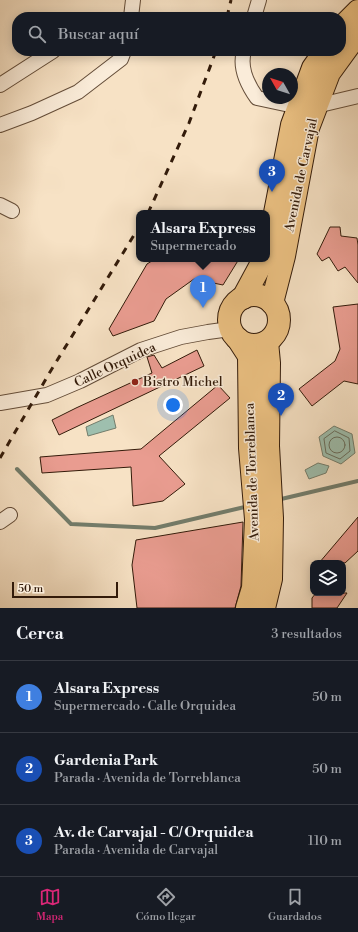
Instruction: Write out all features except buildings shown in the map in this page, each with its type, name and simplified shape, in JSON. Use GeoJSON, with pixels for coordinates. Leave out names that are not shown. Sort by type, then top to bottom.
{"type":"FeatureCollection","features":[{"type":"Feature","properties":{"kind":"main road"},"geometry":{"type":"LineString","coordinates":[[346,23],[358,10]]}},
{"type":"Feature","properties":{"kind":"main road","name":"Avenida de Carvajal"},"geometry":{"type":"LineString","coordinates":[[346,49],[358,33]]}},
{"type":"Feature","properties":{"kind":"main road","name":"Avenida de Carvajal"},"geometry":{"type":"LineString","coordinates":[[272,303],[284,256],[308,128],[308,107],[313,68],[321,56]]}},
{"type":"Feature","properties":{"kind":"main road","name":"Avenida de Carvajal"},"geometry":{"type":"LineString","coordinates":[[270,239],[292,125],[308,107],[328,74],[341,56]]}},
{"type":"Feature","properties":{"kind":"main road"},"geometry":{"type":"LineString","coordinates":[[243,298],[262,262]]}},
{"type":"Feature","properties":{"kind":"main road"},"geometry":{"type":"LineString","coordinates":[[259,296],[266,298],[272,303],[277,309],[279,316],[279,324],[273,338],[260,345],[252,346],[244,344],[234,334],[230,314],[237,302],[243,298],[259,296]]}},
{"type":"Feature","properties":{"kind":"main road","name":"Avenida de Torreblanca"},"geometry":{"type":"LineString","coordinates":[[234,334],[249,356],[250,448],[262,492],[271,579],[264,608]]}},
{"type":"Feature","properties":{"kind":"main road","name":"Avenida de Torreblanca"},"geometry":{"type":"LineString","coordinates":[[262,492],[268,446],[269,363],[267,342]]}},
{"type":"Feature","properties":{"kind":"main road","name":"Avenida de Torreblanca"},"geometry":{"type":"LineString","coordinates":[[247,608],[253,588],[264,519]]}},
{"type":"Feature","properties":{"kind":"street"},"geometry":{"type":"LineString","coordinates":[[132,12],[133,0]]}},
{"type":"Feature","properties":{"kind":"street"},"geometry":{"type":"LineString","coordinates":[[256,12],[260,0]]}},
{"type":"Feature","properties":{"kind":"street"},"geometry":{"type":"LineString","coordinates":[[0,85],[45,56]]}},
{"type":"Feature","properties":{"kind":"street"},"geometry":{"type":"LineString","coordinates":[[0,125],[32,113],[78,92],[121,59],[122,56]]}},
{"type":"Feature","properties":{"kind":"street"},"geometry":{"type":"LineString","coordinates":[[243,56],[244,77],[257,98],[308,107],[358,96]]}},
{"type":"Feature","properties":{"kind":"street","name":"Calle Orquidea"},"geometry":{"type":"LineString","coordinates":[[0,403],[47,395],[80,381],[141,350],[181,337],[208,332],[234,334]]}},
{"type":"Feature","properties":{"kind":"water"},"geometry":{"type":"Polygon","coordinates":[[[113,415],[116,428],[88,436],[86,427],[113,415]]]}},
{"type":"Feature","properties":{"kind":"water"},"geometry":{"type":"Polygon","coordinates":[[[334,426],[352,434],[355,453],[341,464],[323,456],[319,437],[334,426]]]}},
{"type":"Feature","properties":{"kind":"water"},"geometry":{"type":"Polygon","coordinates":[[[318,463],[329,466],[326,473],[309,479],[305,470],[318,463]]]}},
{"type":"Feature","properties":{"kind":"waterway"},"geometry":{"type":"LineString","coordinates":[[17,469],[71,524],[155,528],[249,506]]}},
{"type":"Feature","properties":{"kind":"waterway"},"geometry":{"type":"LineString","coordinates":[[277,500],[358,481]]}},
{"type":"Feature","properties":{"kind":"railway"},"geometry":{"type":"LineString","coordinates":[[228,12],[231,0]]}},
{"type":"Feature","properties":{"kind":"railway"},"geometry":{"type":"LineString","coordinates":[[149,210],[189,123],[214,56]]}},
{"type":"Feature","properties":{"kind":"railway"},"geometry":{"type":"LineString","coordinates":[[0,458],[50,372],[136,232]]}},
{"type":"Feature","properties":{"kind":"place","name":"Av. de Carvajal - C/ Orquidea"},"geometry":{"type":"Point","coordinates":[272,192]}},
{"type":"Feature","properties":{"kind":"place","name":"Alsara Express"},"geometry":{"type":"Point","coordinates":[203,308]}},
{"type":"Feature","properties":{"kind":"place","name":"Bistro Michel"},"geometry":{"type":"Point","coordinates":[135,382]}},
{"type":"Feature","properties":{"kind":"place","name":"Gardenia Park"},"geometry":{"type":"Point","coordinates":[281,416]}}]}
